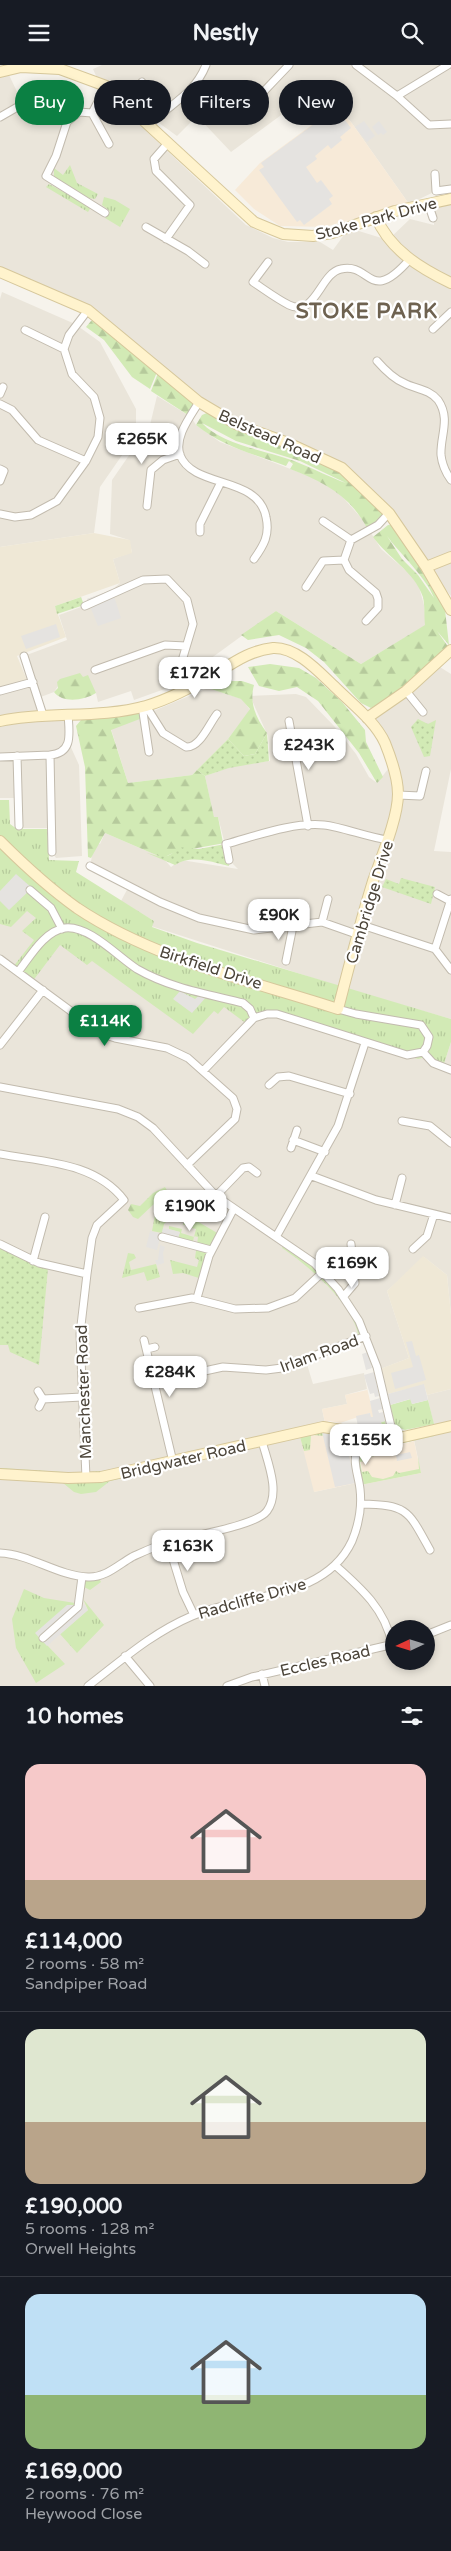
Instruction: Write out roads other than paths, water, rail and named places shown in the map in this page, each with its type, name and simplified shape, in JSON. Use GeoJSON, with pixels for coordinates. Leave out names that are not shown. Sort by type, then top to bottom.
{"type":"FeatureCollection","features":[{"type":"Feature","properties":{"kind":"street"},"geometry":{"type":"LineString","coordinates":[[171,105],[190,92],[197,84],[206,65]]}},
{"type":"Feature","properties":{"kind":"street"},"geometry":{"type":"LineString","coordinates":[[269,86],[289,65]]}},
{"type":"Feature","properties":{"kind":"street"},"geometry":{"type":"LineString","coordinates":[[356,65],[397,96],[429,125],[451,124]]}},
{"type":"Feature","properties":{"kind":"street"},"geometry":{"type":"LineString","coordinates":[[397,96],[448,65]]}},
{"type":"Feature","properties":{"kind":"street","name":"Stoke Park Drive"},"geometry":{"type":"LineString","coordinates":[[0,72],[21,66],[60,69],[94,82]]}},
{"type":"Feature","properties":{"kind":"street"},"geometry":{"type":"LineString","coordinates":[[0,117],[15,108]]}},
{"type":"Feature","properties":{"kind":"street"},"geometry":{"type":"LineString","coordinates":[[92,113],[94,109]]}},
{"type":"Feature","properties":{"kind":"street"},"geometry":{"type":"LineString","coordinates":[[92,113],[79,112],[67,122],[56,156],[46,176],[105,213]]}},
{"type":"Feature","properties":{"kind":"street"},"geometry":{"type":"LineString","coordinates":[[92,113],[109,145]]}},
{"type":"Feature","properties":{"kind":"street","name":"Stoke Park Drive"},"geometry":{"type":"LineString","coordinates":[[149,125],[254,222],[284,235],[313,236],[332,233],[376,217],[451,199]]}},
{"type":"Feature","properties":{"kind":"street"},"geometry":{"type":"LineString","coordinates":[[166,239],[190,205],[156,171],[154,159],[168,143]]}},
{"type":"Feature","properties":{"kind":"street"},"geometry":{"type":"LineString","coordinates":[[435,174],[436,191],[451,189]]}},
{"type":"Feature","properties":{"kind":"street"},"geometry":{"type":"LineString","coordinates":[[428,203],[432,218]]}},
{"type":"Feature","properties":{"kind":"street"},"geometry":{"type":"LineString","coordinates":[[376,217],[388,240],[410,259],[451,283]]}},
{"type":"Feature","properties":{"kind":"street"},"geometry":{"type":"LineString","coordinates":[[146,227],[205,263]]}},
{"type":"Feature","properties":{"kind":"street"},"geometry":{"type":"LineString","coordinates":[[268,263],[254,282],[290,305],[297,307],[314,299],[330,275],[338,270],[350,269],[371,280],[381,281],[390,277],[410,259]]}},
{"type":"Feature","properties":{"kind":"street","name":"Belstead Road"},"geometry":{"type":"LineString","coordinates":[[0,272],[88,310],[199,402],[236,423],[288,443],[342,468],[389,513],[426,567],[451,610]]}},
{"type":"Feature","properties":{"kind":"street"},"geometry":{"type":"LineString","coordinates":[[0,514],[15,517],[43,510],[58,501],[86,461],[98,437],[100,418],[94,397],[72,374],[64,349],[69,335],[88,310]]}},
{"type":"Feature","properties":{"kind":"street"},"geometry":{"type":"LineString","coordinates":[[433,329],[451,312]]}},
{"type":"Feature","properties":{"kind":"street"},"geometry":{"type":"LineString","coordinates":[[25,330],[64,349]]}},
{"type":"Feature","properties":{"kind":"street"},"geometry":{"type":"LineString","coordinates":[[377,361],[402,383],[425,390],[438,400],[445,413],[447,428],[441,454],[446,472],[451,480]]}},
{"type":"Feature","properties":{"kind":"street"},"geometry":{"type":"LineString","coordinates":[[0,394],[3,387]]}},
{"type":"Feature","properties":{"kind":"street"},"geometry":{"type":"LineString","coordinates":[[199,402],[181,433],[180,454],[190,469],[249,493],[260,501],[266,514],[268,527],[266,542],[254,559]]}},
{"type":"Feature","properties":{"kind":"street"},"geometry":{"type":"LineString","coordinates":[[0,403],[12,409],[38,440],[86,461]]}},
{"type":"Feature","properties":{"kind":"street"},"geometry":{"type":"LineString","coordinates":[[147,506],[151,471],[163,460],[180,454]]}},
{"type":"Feature","properties":{"kind":"street"},"geometry":{"type":"LineString","coordinates":[[0,469],[4,471],[0,481]]}},
{"type":"Feature","properties":{"kind":"street"},"geometry":{"type":"LineString","coordinates":[[200,531],[200,524],[221,482]]}},
{"type":"Feature","properties":{"kind":"street"},"geometry":{"type":"LineString","coordinates":[[366,621],[378,608],[376,593],[349,570],[344,560],[351,540],[378,525],[389,513]]}},
{"type":"Feature","properties":{"kind":"street"},"geometry":{"type":"LineString","coordinates":[[322,521],[351,540]]}},
{"type":"Feature","properties":{"kind":"street"},"geometry":{"type":"LineString","coordinates":[[426,567],[451,557]]}},
{"type":"Feature","properties":{"kind":"street"},"geometry":{"type":"LineString","coordinates":[[306,587],[323,561],[344,560]]}},
{"type":"Feature","properties":{"kind":"street"},"geometry":{"type":"LineString","coordinates":[[84,606],[143,580],[167,579],[187,600],[193,624],[181,664],[189,689]]}},
{"type":"Feature","properties":{"kind":"street"},"geometry":{"type":"LineString","coordinates":[[95,670],[165,645],[186,646]]}},
{"type":"Feature","properties":{"kind":"street","name":"Cambridge Drive"},"geometry":{"type":"LineString","coordinates":[[0,721],[43,715],[114,711],[144,706],[189,689],[242,658],[260,650],[275,648],[291,651],[322,675],[367,718],[384,741],[392,764],[398,795],[388,840],[373,882],[338,1009]]}},
{"type":"Feature","properties":{"kind":"street"},"geometry":{"type":"LineString","coordinates":[[367,718],[406,691],[451,650]]}},
{"type":"Feature","properties":{"kind":"street"},"geometry":{"type":"LineString","coordinates":[[24,656],[43,715]]}},
{"type":"Feature","properties":{"kind":"street"},"geometry":{"type":"LineString","coordinates":[[0,691],[33,682]]}},
{"type":"Feature","properties":{"kind":"street"},"geometry":{"type":"LineString","coordinates":[[406,691],[423,712]]}},
{"type":"Feature","properties":{"kind":"street"},"geometry":{"type":"LineString","coordinates":[[144,706],[164,733],[186,747],[194,745],[200,740],[217,714]]}},
{"type":"Feature","properties":{"kind":"street"},"geometry":{"type":"LineString","coordinates":[[144,706],[149,752]]}},
{"type":"Feature","properties":{"kind":"street"},"geometry":{"type":"LineString","coordinates":[[0,757],[50,755],[64,750],[69,743],[68,714]]}},
{"type":"Feature","properties":{"kind":"street"},"geometry":{"type":"LineString","coordinates":[[289,721],[308,826]]}},
{"type":"Feature","properties":{"kind":"street"},"geometry":{"type":"LineString","coordinates":[[50,755],[53,794],[52,851]]}},
{"type":"Feature","properties":{"kind":"street"},"geometry":{"type":"LineString","coordinates":[[17,756],[19,826]]}},
{"type":"Feature","properties":{"kind":"street"},"geometry":{"type":"LineString","coordinates":[[398,795],[420,796],[426,771]]}},
{"type":"Feature","properties":{"kind":"street"},"geometry":{"type":"LineString","coordinates":[[229,860],[226,845],[280,829],[324,825],[364,837],[388,840]]}},
{"type":"Feature","properties":{"kind":"street","name":"Birkfield Drive"},"geometry":{"type":"LineString","coordinates":[[0,841],[37,877],[66,900],[128,937],[182,958],[338,1009],[356,1014],[421,1025],[426,1029],[429,1037],[427,1047],[423,1052],[410,1055],[365,1043],[277,1014],[267,1014],[254,1018],[250,1009],[243,1003],[184,989],[158,979],[134,966],[87,933],[74,928],[62,929]]}},
{"type":"Feature","properties":{"kind":"street"},"geometry":{"type":"LineString","coordinates":[[90,866],[160,902],[199,918],[254,930],[322,922],[435,949],[451,970]]}},
{"type":"Feature","properties":{"kind":"street"},"geometry":{"type":"LineString","coordinates":[[18,972],[45,939],[62,929],[51,908],[30,890]]}},
{"type":"Feature","properties":{"kind":"street"},"geometry":{"type":"LineString","coordinates":[[435,949],[451,900],[437,894]]}},
{"type":"Feature","properties":{"kind":"street"},"geometry":{"type":"LineString","coordinates":[[322,922],[328,899]]}},
{"type":"Feature","properties":{"kind":"street"},"geometry":{"type":"LineString","coordinates":[[283,907],[290,926],[286,961]]}},
{"type":"Feature","properties":{"kind":"street"},"geometry":{"type":"LineString","coordinates":[[0,959],[102,1034],[176,1051],[188,1058],[231,1096],[235,1102],[236,1113],[232,1122],[187,1165]]}},
{"type":"Feature","properties":{"kind":"street"},"geometry":{"type":"LineString","coordinates":[[1,1041],[43,990]]}},
{"type":"Feature","properties":{"kind":"street"},"geometry":{"type":"LineString","coordinates":[[203,1071],[254,1018]]}},
{"type":"Feature","properties":{"kind":"street"},"geometry":{"type":"LineString","coordinates":[[276,1237],[312,1176],[338,1125],[350,1094],[365,1043]]}},
{"type":"Feature","properties":{"kind":"street"},"geometry":{"type":"LineString","coordinates":[[423,1052],[433,1063],[451,1070]]}},
{"type":"Feature","properties":{"kind":"street"},"geometry":{"type":"LineString","coordinates":[[269,1085],[278,1077],[290,1076],[350,1094]]}},
{"type":"Feature","properties":{"kind":"street"},"geometry":{"type":"LineString","coordinates":[[0,1087],[118,1109],[132,1114],[153,1128],[216,1197],[233,1210],[301,1253],[323,1272],[344,1296],[366,1336],[379,1376],[394,1439]]}},
{"type":"Feature","properties":{"kind":"street"},"geometry":{"type":"LineString","coordinates":[[402,1121],[430,1126],[451,1143]]}},
{"type":"Feature","properties":{"kind":"street"},"geometry":{"type":"LineString","coordinates":[[291,1148],[297,1130]]}},
{"type":"Feature","properties":{"kind":"street"},"geometry":{"type":"LineString","coordinates":[[293,1140],[325,1152]]}},
{"type":"Feature","properties":{"kind":"street","name":"Manchester Road"},"geometry":{"type":"LineString","coordinates":[[0,1154],[87,1171],[106,1181],[124,1200],[102,1219],[95,1229],[86,1274],[80,1334],[86,1478]]}},
{"type":"Feature","properties":{"kind":"street"},"geometry":{"type":"LineString","coordinates":[[216,1197],[243,1167],[249,1167],[257,1173]]}},
{"type":"Feature","properties":{"kind":"street"},"geometry":{"type":"LineString","coordinates":[[312,1176],[357,1194],[451,1218]]}},
{"type":"Feature","properties":{"kind":"street"},"geometry":{"type":"LineString","coordinates":[[395,1205],[398,1181]]}},
{"type":"Feature","properties":{"kind":"street"},"geometry":{"type":"LineString","coordinates":[[197,1298],[211,1251],[233,1210]]}},
{"type":"Feature","properties":{"kind":"street"},"geometry":{"type":"LineString","coordinates":[[414,1246],[427,1236],[434,1214]]}},
{"type":"Feature","properties":{"kind":"street"},"geometry":{"type":"LineString","coordinates":[[33,1261],[45,1217]]}},
{"type":"Feature","properties":{"kind":"street"},"geometry":{"type":"LineString","coordinates":[[162,1237],[211,1251]]}},
{"type":"Feature","properties":{"kind":"street"},"geometry":{"type":"LineString","coordinates":[[0,1243],[33,1261],[86,1274]]}},
{"type":"Feature","properties":{"kind":"street"},"geometry":{"type":"LineString","coordinates":[[344,1296],[355,1283],[354,1257],[351,1244]]}},
{"type":"Feature","properties":{"kind":"street"},"geometry":{"type":"LineString","coordinates":[[346,1258],[354,1257]]}},
{"type":"Feature","properties":{"kind":"street"},"geometry":{"type":"LineString","coordinates":[[139,1308],[178,1299],[197,1298],[235,1309],[268,1308],[295,1298],[323,1272]]}},
{"type":"Feature","properties":{"kind":"street","name":"Irlam Road"},"geometry":{"type":"LineString","coordinates":[[154,1381],[223,1367],[282,1368],[366,1336]]}},
{"type":"Feature","properties":{"kind":"street"},"geometry":{"type":"LineString","coordinates":[[144,1340],[173,1462]]}},
{"type":"Feature","properties":{"kind":"street"},"geometry":{"type":"LineString","coordinates":[[147,1349],[155,1347]]}},
{"type":"Feature","properties":{"kind":"street"},"geometry":{"type":"LineString","coordinates":[[38,1391],[43,1399]]}},
{"type":"Feature","properties":{"kind":"street"},"geometry":{"type":"LineString","coordinates":[[43,1399],[82,1397]]}},
{"type":"Feature","properties":{"kind":"street"},"geometry":{"type":"LineString","coordinates":[[39,1407],[43,1399]]}},
{"type":"Feature","properties":{"kind":"street"},"geometry":{"type":"LineString","coordinates":[[359,1445],[368,1445],[451,1426]]}},
{"type":"Feature","properties":{"kind":"street","name":"Bridgwater Road"},"geometry":{"type":"LineString","coordinates":[[0,1474],[86,1478],[113,1475],[331,1427],[342,1430],[359,1445]]}},
{"type":"Feature","properties":{"kind":"street"},"geometry":{"type":"LineString","coordinates":[[0,1553],[15,1555],[82,1577],[102,1575],[133,1557],[168,1543],[252,1522],[266,1512],[272,1502],[273,1488],[262,1441]]}},
{"type":"Feature","properties":{"kind":"street","name":"Radcliffe Drive"},"geometry":{"type":"LineString","coordinates":[[88,1686],[152,1637],[194,1615],[301,1586],[319,1577],[335,1565],[352,1541],[358,1522],[361,1504],[354,1459],[359,1445]]}},
{"type":"Feature","properties":{"kind":"street"},"geometry":{"type":"LineString","coordinates":[[361,1504],[390,1505],[402,1509],[414,1521],[430,1550]]}},
{"type":"Feature","properties":{"kind":"street"},"geometry":{"type":"LineString","coordinates":[[168,1543],[183,1592],[194,1615]]}},
{"type":"Feature","properties":{"kind":"street"},"geometry":{"type":"LineString","coordinates":[[335,1565],[363,1591],[385,1621]]}},
{"type":"Feature","properties":{"kind":"street"},"geometry":{"type":"LineString","coordinates":[[43,1638],[78,1606],[82,1577]]}},
{"type":"Feature","properties":{"kind":"street"},"geometry":{"type":"LineString","coordinates":[[435,1631],[451,1625]]}},
{"type":"Feature","properties":{"kind":"street","name":"Eccles Road"},"geometry":{"type":"LineString","coordinates":[[227,1686],[262,1674],[385,1646]]}},
{"type":"Feature","properties":{"kind":"street"},"geometry":{"type":"LineString","coordinates":[[125,1656],[150,1686]]}},
{"type":"Feature","properties":{"kind":"street"},"geometry":{"type":"LineString","coordinates":[[262,1674],[264,1686]]}},
{"type":"Feature","properties":{"kind":"district","name":"STOKE PARK"},"geometry":{"type":"Point","coordinates":[367,311]}}]}
